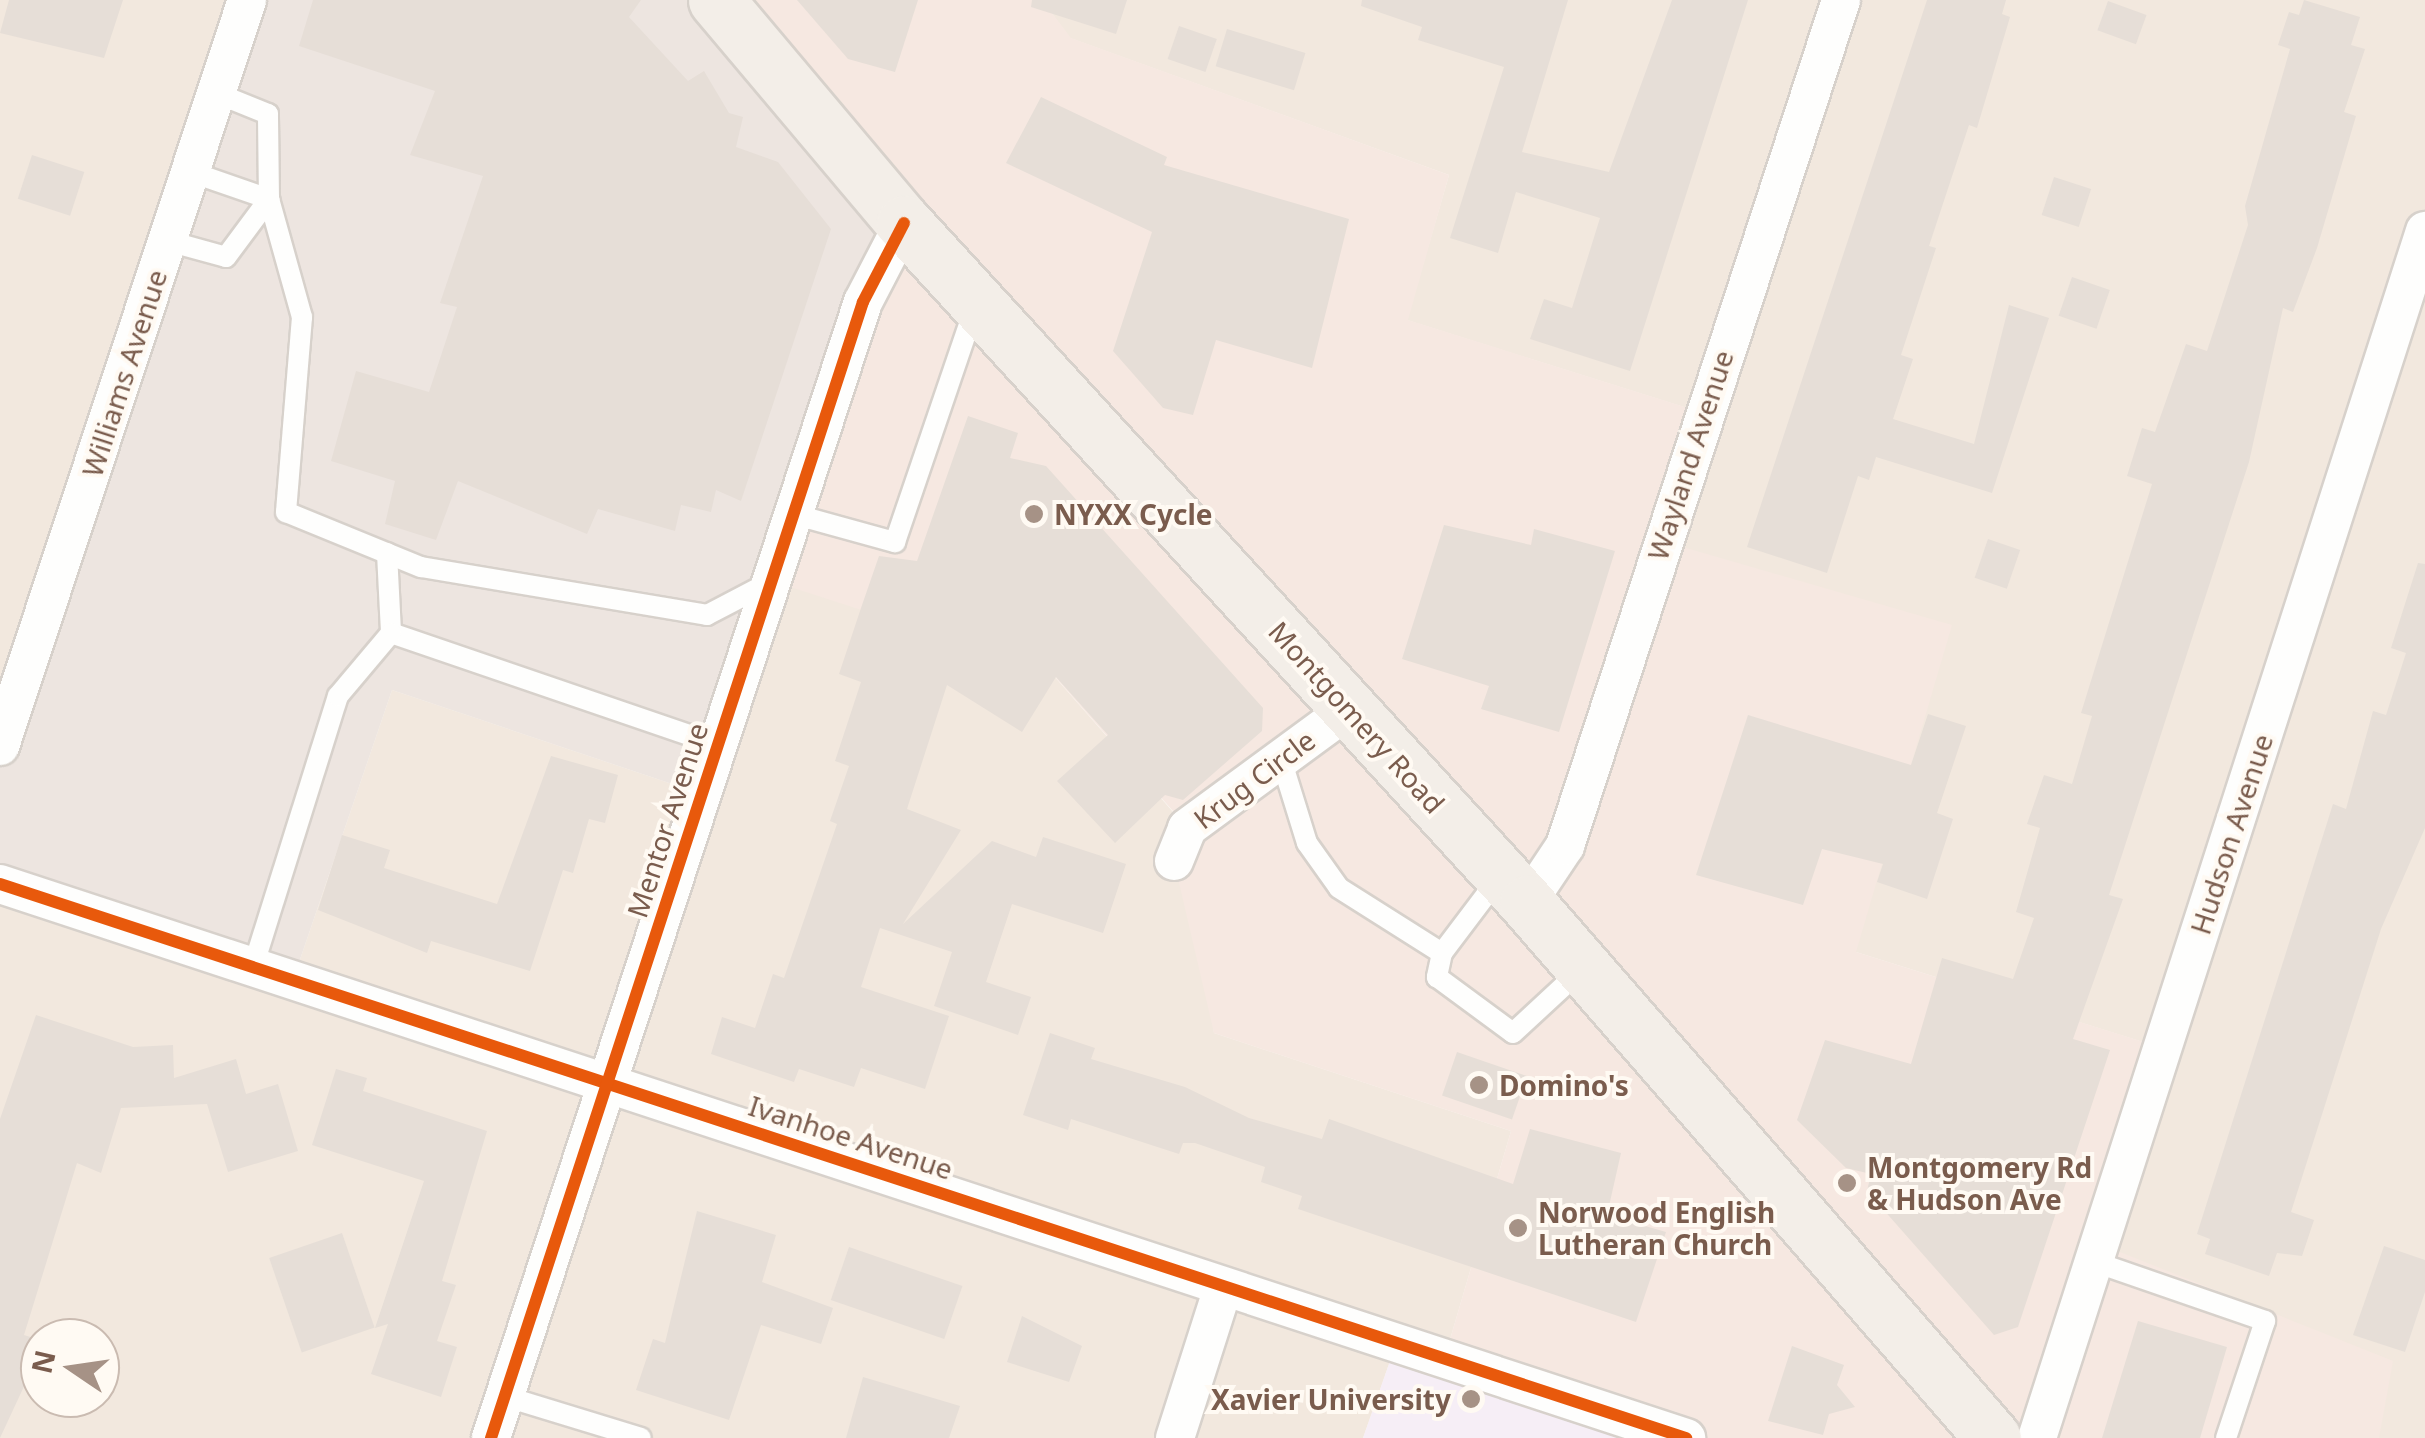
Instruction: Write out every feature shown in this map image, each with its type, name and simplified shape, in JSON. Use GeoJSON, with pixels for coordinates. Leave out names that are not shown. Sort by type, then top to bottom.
{"type":"FeatureCollection","features":[{"type":"Feature","properties":{"kind":"main road","name":"Montgomery Road"},"geometry":{"type":"LineString","coordinates":[[716,0],[904,222],[1514,889],[1993,1438]]}},
{"type":"Feature","properties":{"kind":"street","name":"Williams Avenue"},"geometry":{"type":"LineString","coordinates":[[0,746],[247,0]]}},
{"type":"Feature","properties":{"kind":"street","name":"Wayland Avenue"},"geometry":{"type":"LineString","coordinates":[[1514,889],[1565,846],[1841,0]]}},
{"type":"Feature","properties":{"kind":"street","name":"Mentor Avenue"},"geometry":{"type":"LineString","coordinates":[[491,1438],[863,302],[904,222]]}},
{"type":"Feature","properties":{"kind":"street","name":"Hudson Avenue"},"geometry":{"type":"LineString","coordinates":[[2037,1438],[2425,230]]}},
{"type":"Feature","properties":{"kind":"street","name":"Krug Circle"},"geometry":{"type":"LineString","coordinates":[[1174,861],[1187,828],[1349,709]]}},
{"type":"Feature","properties":{"kind":"street","name":"Ivanhoe Avenue"},"geometry":{"type":"LineString","coordinates":[[0,884],[1686,1438]]}},
{"type":"Feature","properties":{"kind":"street"},"geometry":{"type":"LineString","coordinates":[[1175,1438],[1223,1288]]}},
{"type":"Feature","properties":{"kind":"lane"},"geometry":{"type":"LineString","coordinates":[[216,93],[268,114],[269,199],[302,317],[286,512],[421,566],[707,614],[772,582]]}},
{"type":"Feature","properties":{"kind":"lane"},"geometry":{"type":"LineString","coordinates":[[191,172],[269,199]]}},
{"type":"Feature","properties":{"kind":"lane"},"geometry":{"type":"LineString","coordinates":[[168,242],[226,257],[269,199]]}},
{"type":"Feature","properties":{"kind":"lane"},"geometry":{"type":"LineString","coordinates":[[793,514],[895,542],[976,302]]}},
{"type":"Feature","properties":{"kind":"lane"},"geometry":{"type":"LineString","coordinates":[[253,967],[338,696],[391,633],[387,553]]}},
{"type":"Feature","properties":{"kind":"lane"},"geometry":{"type":"LineString","coordinates":[[391,633],[718,744]]}},
{"type":"Feature","properties":{"kind":"lane"},"geometry":{"type":"LineString","coordinates":[[1281,759],[1306,843],[1339,888],[1442,953]]}},
{"type":"Feature","properties":{"kind":"lane"},"geometry":{"type":"LineString","coordinates":[[1514,889],[1442,953],[1437,977],[1513,1033],[1583,967]]}},
{"type":"Feature","properties":{"kind":"lane"},"geometry":{"type":"LineString","coordinates":[[2095,1262],[2265,1321],[2226,1438]]}},
{"type":"Feature","properties":{"kind":"lane"},"geometry":{"type":"LineString","coordinates":[[504,1396],[642,1438]]}},
{"type":"Feature","properties":{"kind":"shaded area"},"geometry":{"type":"Polygon","coordinates":[[[0,0],[247,0],[0,747],[0,0]]]}},
{"type":"Feature","properties":{"kind":"shaded area"},"geometry":{"type":"Polygon","coordinates":[[[247,0],[716,0],[904,223],[702,794],[392,690],[293,980],[0,884],[0,747],[247,0]]]}},
{"type":"Feature","properties":{"kind":"shaded area"},"geometry":{"type":"Polygon","coordinates":[[[716,0],[1042,0],[1071,38],[1449,175],[1408,320],[1704,413],[1662,541],[1952,625],[1856,952],[2163,1048],[2100,1244],[2393,1361],[2379,1438],[1686,1438],[1444,1360],[1511,1131],[1214,1033],[1174,861],[1187,827],[977,588],[960,642],[772,581],[716,0]]]}},
{"type":"Feature","properties":{"kind":"shaded area"},"geometry":{"type":"Polygon","coordinates":[[[1042,0],[2425,0],[2425,1438],[2378,1438],[2100,1244],[2162,1048],[1856,952],[1661,540],[1703,413],[1407,320],[1449,175],[1070,38],[1042,0]]]}},
{"type":"Feature","properties":{"kind":"shaded area"},"geometry":{"type":"Polygon","coordinates":[[[772,581],[976,587],[1187,828],[1214,1033],[1511,1131],[1444,1360],[1396,1344],[1363,1438],[0,1438],[0,884],[293,980],[392,690],[702,794],[772,581]]]}},
{"type":"Feature","properties":{"kind":"shaded area","name":"Xavier University"},"geometry":{"type":"Polygon","coordinates":[[[1396,1344],[1686,1438],[1363,1438],[1396,1344]]]}},
{"type":"Feature","properties":{"kind":"building"},"geometry":{"type":"Polygon","coordinates":[[[9,0],[123,0],[104,58],[0,33],[9,0]]]}},
{"type":"Feature","properties":{"kind":"building"},"geometry":{"type":"Polygon","coordinates":[[[313,0],[641,0],[629,17],[688,81],[704,71],[729,113],[743,117],[736,147],[778,162],[831,229],[741,501],[716,490],[711,512],[681,505],[675,531],[598,509],[587,534],[458,481],[436,540],[385,524],[395,481],[331,461],[356,371],[429,392],[457,307],[440,303],[483,176],[410,155],[435,91],[299,46],[313,0]]]}},
{"type":"Feature","properties":{"kind":"building"},"geometry":{"type":"Polygon","coordinates":[[[797,0],[918,0],[895,72],[848,59],[797,0]]]}},
{"type":"Feature","properties":{"kind":"building"},"geometry":{"type":"Polygon","coordinates":[[[1032,0],[1127,0],[1116,34],[1031,7],[1032,0]]]}},
{"type":"Feature","properties":{"kind":"building"},"geometry":{"type":"Polygon","coordinates":[[[1362,0],[1568,0],[1522,152],[1609,172],[1672,0],[1748,0],[1630,371],[1530,339],[1544,299],[1572,308],[1600,218],[1516,192],[1498,253],[1450,238],[1504,67],[1418,40],[1422,27],[1361,6],[1362,0]]]}},
{"type":"Feature","properties":{"kind":"building"},"geometry":{"type":"Polygon","coordinates":[[[1927,0],[2006,0],[2002,14],[2010,17],[1977,128],[1969,125],[1929,246],[1936,248],[1901,355],[1913,359],[1893,419],[1974,444],[2009,305],[2049,318],[1992,493],[1876,457],[1869,480],[1858,476],[1827,573],[1747,547],[1927,0]]]}},
{"type":"Feature","properties":{"kind":"building"},"geometry":{"type":"Polygon","coordinates":[[[2304,0],[2360,17],[2351,45],[2365,49],[2344,112],[2356,116],[2317,248],[2293,312],[2283,308],[2249,462],[2109,895],[2123,899],[2073,1039],[2110,1050],[2018,1327],[1994,1335],[1867,1191],[1871,1174],[1846,1168],[1797,1120],[1825,1040],[1911,1064],[1942,958],[2013,979],[2034,918],[2016,912],[2040,828],[2027,824],[2044,775],[2072,784],[2092,716],[2081,713],[2152,484],[2127,476],[2142,428],[2155,432],[2186,344],[2207,351],[2248,225],[2245,206],[2290,49],[2278,45],[2289,12],[2299,15],[2304,0]]]}},
{"type":"Feature","properties":{"kind":"building"},"geometry":{"type":"Polygon","coordinates":[[[2108,1],[2147,15],[2136,44],[2097,30],[2108,1]]]}},
{"type":"Feature","properties":{"kind":"building"},"geometry":{"type":"Polygon","coordinates":[[[1179,26],[1217,39],[1205,72],[1168,59],[1179,26]]]}},
{"type":"Feature","properties":{"kind":"building"},"geometry":{"type":"Polygon","coordinates":[[[1227,29],[1305,53],[1294,90],[1216,66],[1227,29]]]}},
{"type":"Feature","properties":{"kind":"building"},"geometry":{"type":"Polygon","coordinates":[[[1041,97],[1167,157],[1164,165],[1349,219],[1312,368],[1216,340],[1193,415],[1163,408],[1113,351],[1152,232],[1006,163],[1041,97]]]}},
{"type":"Feature","properties":{"kind":"building"},"geometry":{"type":"Polygon","coordinates":[[[32,155],[84,172],[70,216],[18,199],[32,155]]]}},
{"type":"Feature","properties":{"kind":"building"},"geometry":{"type":"Polygon","coordinates":[[[2054,177],[2091,189],[2079,227],[2042,215],[2054,177]]]}},
{"type":"Feature","properties":{"kind":"building"},"geometry":{"type":"Polygon","coordinates":[[[2072,277],[2110,290],[2096,329],[2059,316],[2072,277]]]}},
{"type":"Feature","properties":{"kind":"building"},"geometry":{"type":"Polygon","coordinates":[[[968,416],[1018,433],[1010,458],[1046,466],[1263,708],[1262,731],[1183,800],[1165,795],[1115,843],[1057,781],[1108,735],[1056,677],[1022,732],[947,685],[907,809],[961,830],[903,924],[992,841],[1036,857],[1043,837],[1126,864],[1103,933],[1012,904],[986,982],[1031,997],[1018,1035],[934,1006],[952,952],[880,928],[861,987],[949,1016],[925,1089],[861,1068],[854,1087],[799,1069],[794,1082],[711,1054],[722,1017],[755,1028],[773,974],[784,978],[837,824],[830,821],[849,766],[835,761],[861,682],[839,674],[879,556],[917,561],[968,416]]]}},
{"type":"Feature","properties":{"kind":"building"},"geometry":{"type":"Polygon","coordinates":[[[1444,525],[1531,545],[1534,529],[1615,551],[1559,732],[1481,709],[1489,686],[1402,659],[1444,525]]]}},
{"type":"Feature","properties":{"kind":"building"},"geometry":{"type":"Polygon","coordinates":[[[1988,539],[2020,550],[2007,589],[1975,578],[1988,539]]]}},
{"type":"Feature","properties":{"kind":"building"},"geometry":{"type":"Polygon","coordinates":[[[2418,563],[2425,564],[2425,828],[2381,929],[2291,1212],[2314,1220],[2302,1256],[2277,1253],[2269,1276],[2205,1254],[2210,1239],[2197,1234],[2333,804],[2346,809],[2373,711],[2386,715],[2406,653],[2391,648],[2418,563]]]}},
{"type":"Feature","properties":{"kind":"building"},"geometry":{"type":"Polygon","coordinates":[[[1928,714],[1966,726],[1937,813],[1953,819],[1927,899],[1877,882],[1883,864],[1822,849],[1803,905],[1696,875],[1748,715],[1911,765],[1928,714]]]}},
{"type":"Feature","properties":{"kind":"building"},"geometry":{"type":"Polygon","coordinates":[[[551,756],[618,775],[605,823],[589,819],[573,873],[563,870],[530,971],[431,941],[427,953],[318,910],[342,835],[390,850],[384,868],[497,904],[551,756]]]}},
{"type":"Feature","properties":{"kind":"building"},"geometry":{"type":"Polygon","coordinates":[[[36,1015],[133,1047],[173,1045],[174,1078],[236,1059],[246,1094],[278,1084],[298,1151],[228,1172],[207,1104],[121,1108],[101,1173],[77,1163],[29,1318],[20,1318],[20,1395],[0,1438],[0,1119],[36,1015]]]}},
{"type":"Feature","properties":{"kind":"building"},"geometry":{"type":"Polygon","coordinates":[[[1050,1033],[1095,1048],[1091,1059],[1185,1087],[1249,1118],[1322,1139],[1329,1119],[1513,1184],[1530,1129],[1621,1153],[1607,1215],[1666,1232],[1636,1322],[1298,1209],[1302,1196],[1261,1182],[1265,1167],[1195,1143],[1183,1143],[1179,1154],[1071,1119],[1068,1130],[1023,1115],[1050,1033]]]}},
{"type":"Feature","properties":{"kind":"building"},"geometry":{"type":"Polygon","coordinates":[[[1457,1052],[1527,1076],[1512,1120],[1442,1095],[1457,1052]]]}},
{"type":"Feature","properties":{"kind":"building"},"geometry":{"type":"Polygon","coordinates":[[[336,1069],[367,1078],[363,1091],[487,1131],[442,1281],[456,1285],[437,1341],[457,1347],[441,1397],[371,1374],[388,1324],[375,1328],[424,1181],[312,1145],[336,1069]]]}},
{"type":"Feature","properties":{"kind":"building"},"geometry":{"type":"Polygon","coordinates":[[[697,1211],[776,1235],[762,1282],[833,1308],[821,1344],[761,1325],[729,1420],[636,1390],[653,1339],[665,1343],[697,1211]]]}},
{"type":"Feature","properties":{"kind":"building"},"geometry":{"type":"Polygon","coordinates":[[[342,1233],[375,1328],[302,1353],[269,1258],[342,1233]]]}},
{"type":"Feature","properties":{"kind":"building"},"geometry":{"type":"Polygon","coordinates":[[[2384,1246],[2425,1260],[2425,1292],[2405,1352],[2353,1335],[2384,1246]]]}},
{"type":"Feature","properties":{"kind":"building"},"geometry":{"type":"Polygon","coordinates":[[[849,1247],[962,1286],[944,1339],[831,1300],[849,1247]]]}},
{"type":"Feature","properties":{"kind":"building"},"geometry":{"type":"Polygon","coordinates":[[[1022,1316],[1082,1346],[1069,1382],[1007,1362],[1022,1316]]]}},
{"type":"Feature","properties":{"kind":"building"},"geometry":{"type":"Polygon","coordinates":[[[2138,1321],[2227,1347],[2200,1438],[2102,1438],[2138,1321]]]}},
{"type":"Feature","properties":{"kind":"building"},"geometry":{"type":"Polygon","coordinates":[[[1792,1346],[1844,1365],[1837,1385],[1855,1407],[1829,1414],[1823,1435],[1768,1421],[1792,1346]]]}},
{"type":"Feature","properties":{"kind":"building"},"geometry":{"type":"Polygon","coordinates":[[[863,1377],[960,1406],[949,1438],[846,1438],[863,1377]]]}},
{"type":"Feature","properties":{"kind":"cycle path"},"geometry":{"type":"LineString","coordinates":[[491,1438],[863,302],[904,223]]}},
{"type":"Feature","properties":{"kind":"cycle path"},"geometry":{"type":"LineString","coordinates":[[0,884],[1686,1438]]}},
{"type":"Feature","properties":{"kind":"place","name":"NYXX Cycle"},"geometry":{"type":"Point","coordinates":[1034,514]}},
{"type":"Feature","properties":{"kind":"place","name":"Domino's"},"geometry":{"type":"Point","coordinates":[1479,1085]}},
{"type":"Feature","properties":{"kind":"place","name":"Montgomery Rd & Hudson Ave"},"geometry":{"type":"Point","coordinates":[1847,1183]}},
{"type":"Feature","properties":{"kind":"place","name":"Norwood English Lutheran Church"},"geometry":{"type":"Point","coordinates":[1518,1228]}},
{"type":"Feature","properties":{"kind":"place","name":"Xavier University"},"geometry":{"type":"Point","coordinates":[1471,1399]}}]}
